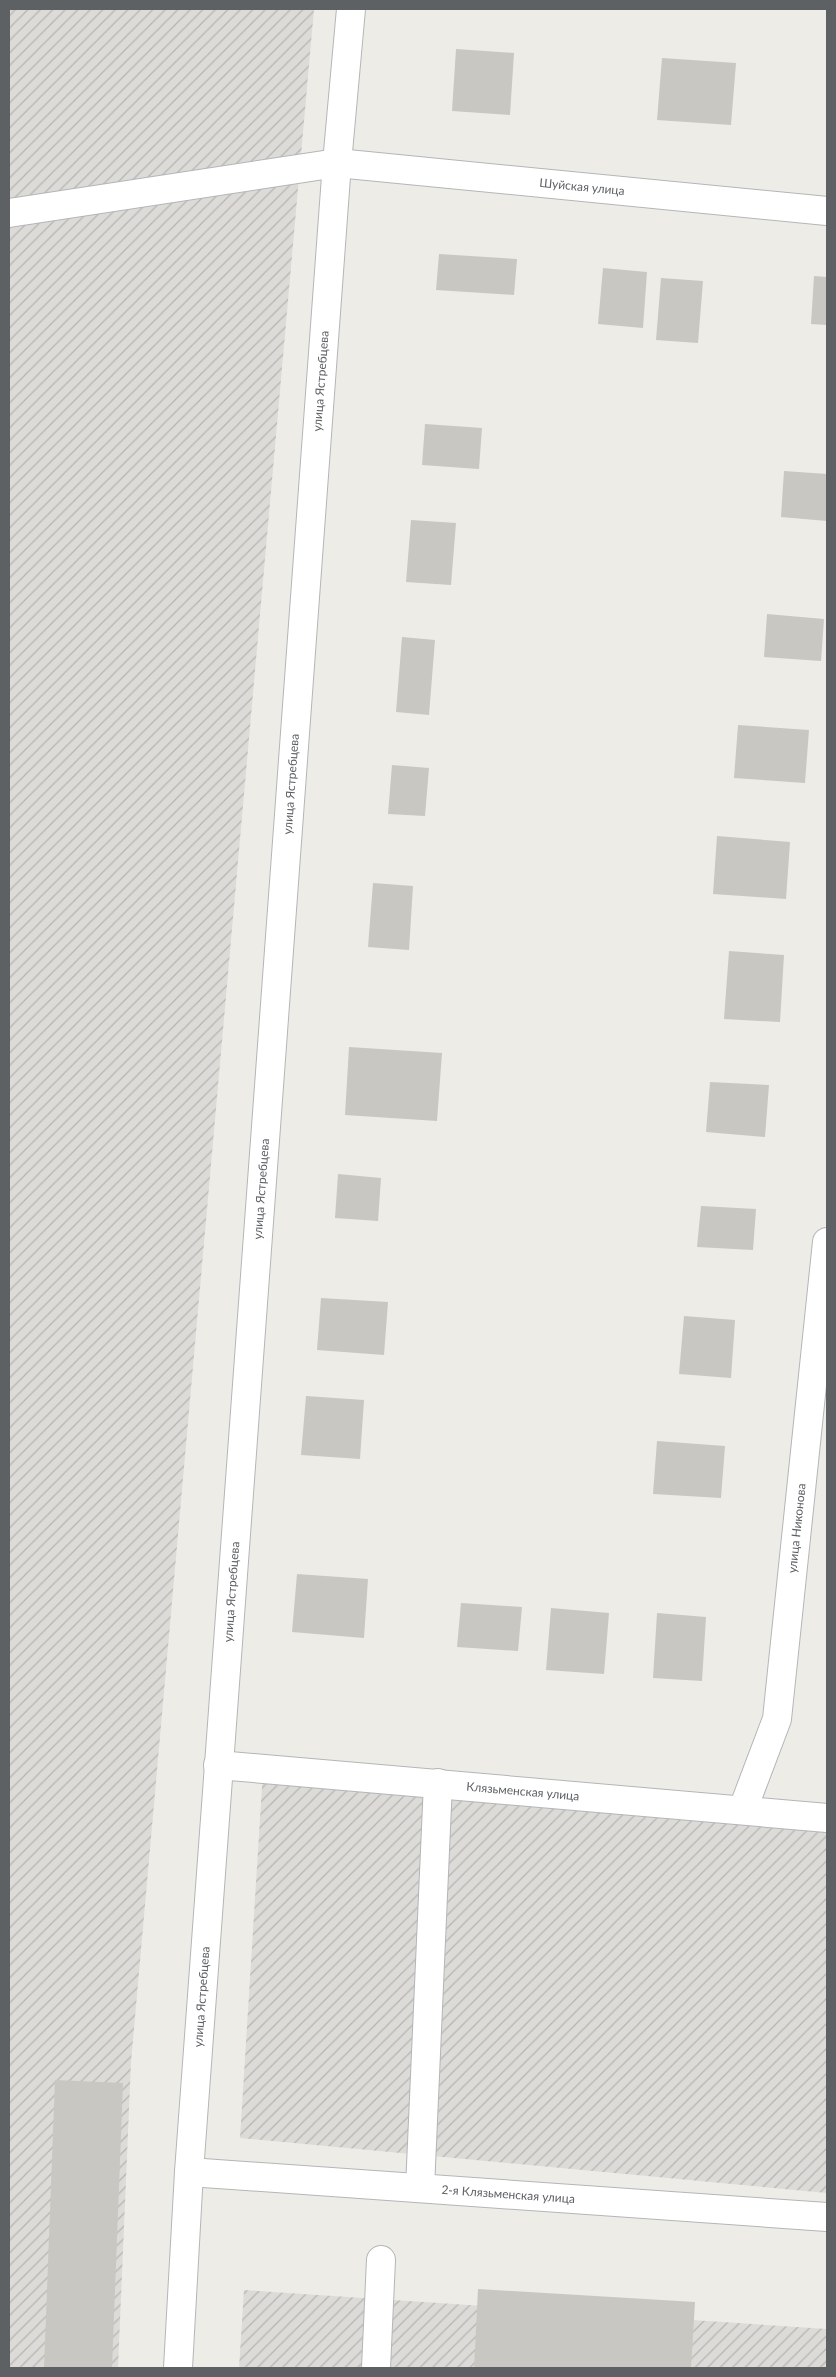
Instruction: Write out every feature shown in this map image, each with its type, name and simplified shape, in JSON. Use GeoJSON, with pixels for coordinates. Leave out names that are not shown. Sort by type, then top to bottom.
{"type":"FeatureCollection","features":[{"type":"Feature","properties":{"kind":"street","name":"улица Ястребцева"},"geometry":{"type":"LineString","coordinates":[[178,2368],[189,2172],[218,1765],[336,163],[351,9]]}},
{"type":"Feature","properties":{"kind":"street","name":"Шуйская улица"},"geometry":{"type":"LineString","coordinates":[[9,213],[336,163],[827,211]]}},
{"type":"Feature","properties":{"kind":"street","name":"улица Никонова"},"geometry":{"type":"LineString","coordinates":[[743,1809],[777,1720],[827,1242]]}},
{"type":"Feature","properties":{"kind":"street","name":"Клязьменская улица"},"geometry":{"type":"LineString","coordinates":[[218,1765],[743,1809],[827,1818]]}},
{"type":"Feature","properties":{"kind":"street"},"geometry":{"type":"LineString","coordinates":[[420,2188],[438,1783]]}},
{"type":"Feature","properties":{"kind":"street","name":"2-я Клязьменская улица"},"geometry":{"type":"LineString","coordinates":[[189,2172],[827,2217]]}},
{"type":"Feature","properties":{"kind":"street"},"geometry":{"type":"LineString","coordinates":[[376,2368],[381,2260]]}},
{"type":"Feature","properties":{"kind":"shaded area"},"geometry":{"type":"Polygon","coordinates":[[[9,9],[314,9],[131,2062],[118,2368],[9,2368],[9,9]]]}},
{"type":"Feature","properties":{"kind":"shaded area"},"geometry":{"type":"Polygon","coordinates":[[[263,1771],[827,1812],[827,2193],[240,2138],[263,1771]]]}},
{"type":"Feature","properties":{"kind":"shaded area"},"geometry":{"type":"Polygon","coordinates":[[[244,2290],[827,2329],[827,2368],[239,2368],[244,2290]]]}},
{"type":"Feature","properties":{"kind":"building"},"geometry":{"type":"Polygon","coordinates":[[[456,49],[514,53],[510,115],[452,111],[456,49]]]}},
{"type":"Feature","properties":{"kind":"building"},"geometry":{"type":"Polygon","coordinates":[[[662,58],[736,63],[731,125],[657,120],[662,58]]]}},
{"type":"Feature","properties":{"kind":"building"},"geometry":{"type":"Polygon","coordinates":[[[439,254],[517,259],[514,295],[436,290],[439,254]]]}},
{"type":"Feature","properties":{"kind":"building"},"geometry":{"type":"Polygon","coordinates":[[[603,268],[647,272],[643,328],[598,324],[603,268]]]}},
{"type":"Feature","properties":{"kind":"building"},"geometry":{"type":"Polygon","coordinates":[[[814,276],[827,277],[827,325],[811,324],[814,276]]]}},
{"type":"Feature","properties":{"kind":"building"},"geometry":{"type":"Polygon","coordinates":[[[661,278],[703,281],[698,343],[656,340],[661,278]]]}},
{"type":"Feature","properties":{"kind":"building"},"geometry":{"type":"Polygon","coordinates":[[[425,424],[482,428],[479,469],[422,465],[425,424]]]}},
{"type":"Feature","properties":{"kind":"building"},"geometry":{"type":"Polygon","coordinates":[[[784,471],[827,474],[827,521],[781,517],[784,471]]]}},
{"type":"Feature","properties":{"kind":"building"},"geometry":{"type":"Polygon","coordinates":[[[411,520],[456,523],[451,585],[406,582],[411,520]]]}},
{"type":"Feature","properties":{"kind":"building"},"geometry":{"type":"Polygon","coordinates":[[[767,614],[824,619],[821,661],[764,657],[767,614]]]}},
{"type":"Feature","properties":{"kind":"building"},"geometry":{"type":"Polygon","coordinates":[[[402,637],[435,640],[429,715],[396,712],[402,637]]]}},
{"type":"Feature","properties":{"kind":"building"},"geometry":{"type":"Polygon","coordinates":[[[738,725],[809,730],[805,783],[734,778],[738,725]]]}},
{"type":"Feature","properties":{"kind":"building"},"geometry":{"type":"Polygon","coordinates":[[[392,765],[429,768],[425,816],[388,814],[392,765]]]}},
{"type":"Feature","properties":{"kind":"building"},"geometry":{"type":"Polygon","coordinates":[[[717,836],[790,842],[786,899],[713,894],[717,836]]]}},
{"type":"Feature","properties":{"kind":"building"},"geometry":{"type":"Polygon","coordinates":[[[373,883],[413,886],[409,950],[368,947],[373,883]]]}},
{"type":"Feature","properties":{"kind":"building"},"geometry":{"type":"Polygon","coordinates":[[[729,951],[784,955],[780,1022],[724,1019],[729,951]]]}},
{"type":"Feature","properties":{"kind":"building"},"geometry":{"type":"Polygon","coordinates":[[[349,1047],[442,1053],[437,1121],[345,1115],[349,1047]]]}},
{"type":"Feature","properties":{"kind":"building"},"geometry":{"type":"Polygon","coordinates":[[[710,1082],[769,1085],[765,1137],[706,1132],[710,1082]]]}},
{"type":"Feature","properties":{"kind":"building"},"geometry":{"type":"Polygon","coordinates":[[[338,1174],[381,1178],[378,1221],[335,1218],[338,1174]]]}},
{"type":"Feature","properties":{"kind":"building"},"geometry":{"type":"Polygon","coordinates":[[[701,1206],[756,1209],[753,1250],[697,1247],[701,1206]]]}},
{"type":"Feature","properties":{"kind":"building"},"geometry":{"type":"Polygon","coordinates":[[[321,1298],[388,1302],[384,1355],[317,1350],[321,1298]]]}},
{"type":"Feature","properties":{"kind":"building"},"geometry":{"type":"Polygon","coordinates":[[[684,1316],[735,1320],[731,1378],[679,1374],[684,1316]]]}},
{"type":"Feature","properties":{"kind":"building"},"geometry":{"type":"Polygon","coordinates":[[[306,1396],[364,1400],[360,1459],[301,1455],[306,1396]]]}},
{"type":"Feature","properties":{"kind":"building"},"geometry":{"type":"Polygon","coordinates":[[[657,1441],[725,1446],[721,1498],[653,1494],[657,1441]]]}},
{"type":"Feature","properties":{"kind":"building"},"geometry":{"type":"Polygon","coordinates":[[[297,1574],[368,1579],[364,1638],[292,1632],[297,1574]]]}},
{"type":"Feature","properties":{"kind":"building"},"geometry":{"type":"Polygon","coordinates":[[[461,1603],[522,1607],[518,1651],[457,1647],[461,1603]]]}},
{"type":"Feature","properties":{"kind":"building"},"geometry":{"type":"Polygon","coordinates":[[[551,1608],[609,1613],[604,1674],[546,1670],[551,1608]]]}},
{"type":"Feature","properties":{"kind":"building"},"geometry":{"type":"Polygon","coordinates":[[[657,1613],[706,1617],[702,1681],[653,1678],[657,1613]]]}},
{"type":"Feature","properties":{"kind":"building"},"geometry":{"type":"Polygon","coordinates":[[[55,2080],[123,2083],[112,2368],[44,2368],[55,2080]]]}},
{"type":"Feature","properties":{"kind":"building"},"geometry":{"type":"Polygon","coordinates":[[[478,2289],[695,2302],[691,2368],[474,2368],[478,2289]]]}}]}
